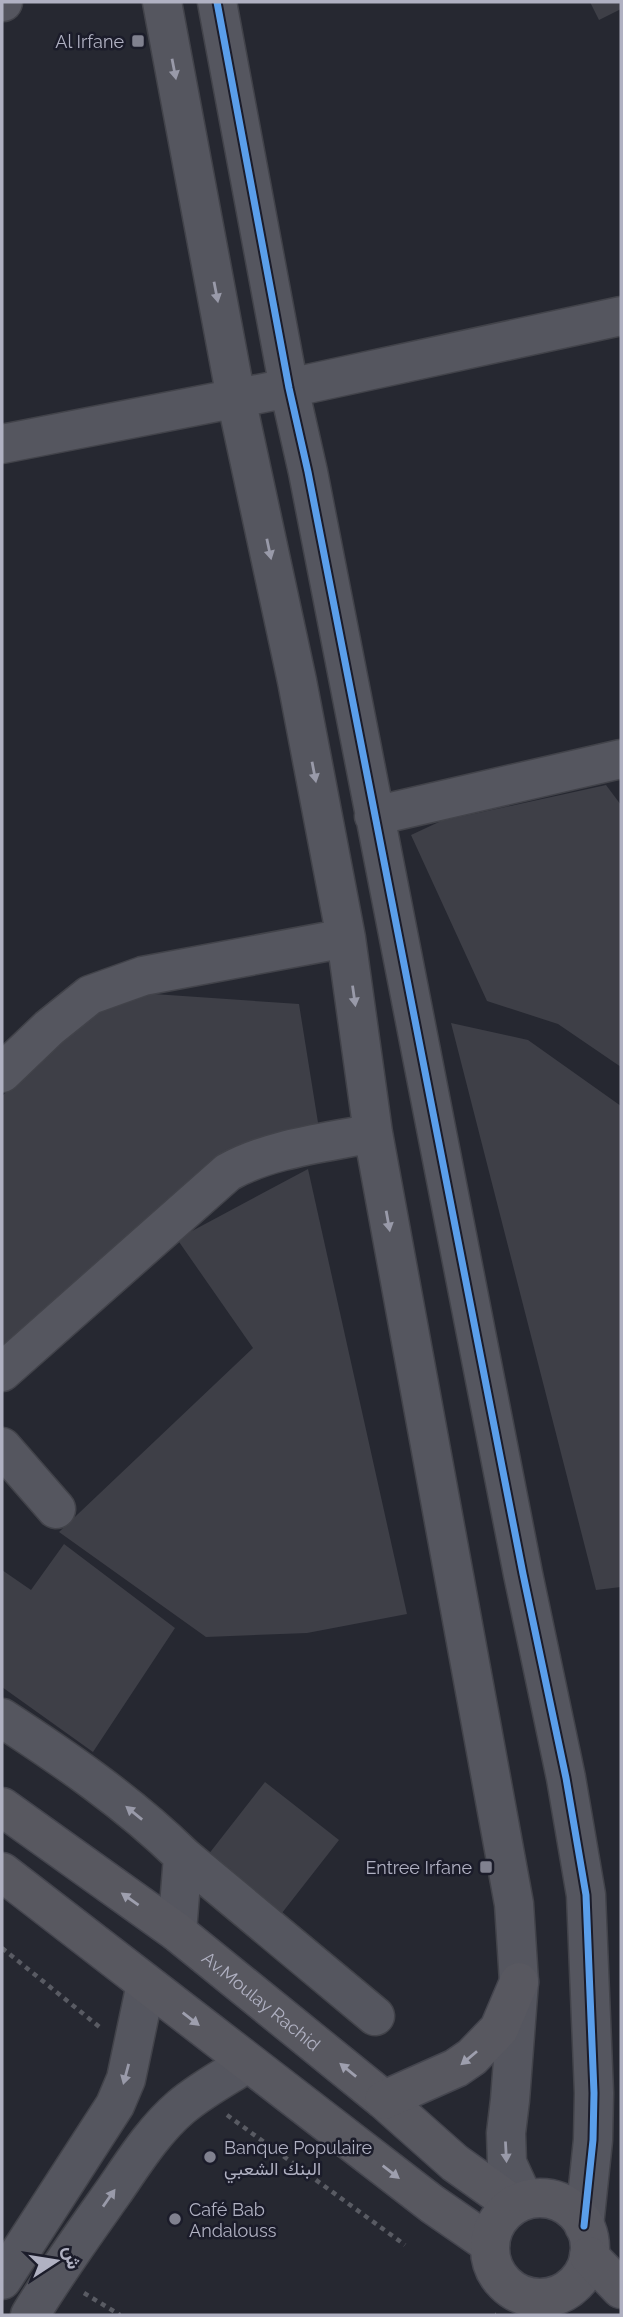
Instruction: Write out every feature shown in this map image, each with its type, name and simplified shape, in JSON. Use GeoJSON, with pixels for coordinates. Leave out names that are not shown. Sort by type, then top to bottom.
{"type":"FeatureCollection","features":[{"type":"Feature","properties":{"kind":"main road","name":"Av.Moulay Rachid"},"geometry":{"type":"LineString","coordinates":[[2,1807],[177,1932],[384,2100],[455,2162],[519,2203]]}},
{"type":"Feature","properties":{"kind":"main road"},"geometry":{"type":"LineString","coordinates":[[2,1872],[432,2204],[490,2244]]}},
{"type":"Feature","properties":{"kind":"main road"},"geometry":{"type":"LineString","coordinates":[[384,2100],[456,2068],[472,2057],[499,2029],[519,1982]]}},
{"type":"Feature","properties":{"kind":"main road"},"geometry":{"type":"LineString","coordinates":[[586,2241],[579,2278],[570,2304],[511,2289],[501,2280],[491,2257],[490,2244],[498,2220],[519,2203],[540,2198],[553,2200],[576,2214],[586,2241],[621,2289]]}},
{"type":"Feature","properties":{"kind":"street"},"geometry":{"type":"LineString","coordinates":[[162,2],[236,398],[297,681],[345,938],[373,1133],[424,1424],[514,1904],[519,1982],[506,2133],[506,2163],[519,2203]]}},
{"type":"Feature","properties":{"kind":"street"},"geometry":{"type":"LineString","coordinates":[[217,2],[289,388],[308,472],[523,1574],[566,1778],[586,1895],[594,2093],[586,2241]]}},
{"type":"Feature","properties":{"kind":"street"},"geometry":{"type":"LineString","coordinates":[[2,444],[289,388],[621,316]]}},
{"type":"Feature","properties":{"kind":"street"},"geometry":{"type":"LineString","coordinates":[[374,816],[621,759]]}},
{"type":"Feature","properties":{"kind":"street"},"geometry":{"type":"LineString","coordinates":[[2,1073],[49,1028],[90,995],[143,976],[345,938]]}},
{"type":"Feature","properties":{"kind":"street"},"geometry":{"type":"LineString","coordinates":[[2,1372],[228,1172],[246,1162],[275,1154],[373,1133]]}},
{"type":"Feature","properties":{"kind":"street"},"geometry":{"type":"LineString","coordinates":[[2,1447],[56,1509]]}},
{"type":"Feature","properties":{"kind":"street"},"geometry":{"type":"LineString","coordinates":[[2,1718],[96,1782],[375,2017]]}},
{"type":"Feature","properties":{"kind":"street"},"geometry":{"type":"LineString","coordinates":[[177,1932],[183,1856]]}},
{"type":"Feature","properties":{"kind":"street"},"geometry":{"type":"LineString","coordinates":[[2,2280],[115,2105],[126,2080],[146,1984]]}},
{"type":"Feature","properties":{"kind":"street"},"geometry":{"type":"LineString","coordinates":[[30,2315],[62,2264],[160,2129],[198,2094],[248,2063]]}},
{"type":"Feature","properties":{"kind":"building"},"geometry":{"type":"Polygon","coordinates":[[[590,2],[621,2],[621,9],[599,20],[590,2]]]}},
{"type":"Feature","properties":{"kind":"building"},"geometry":{"type":"Polygon","coordinates":[[[606,785],[621,805],[621,1067],[558,1024],[487,1001],[411,835],[441,821],[606,785]]]}},
{"type":"Feature","properties":{"kind":"building"},"geometry":{"type":"Polygon","coordinates":[[[110,991],[299,1004],[320,1135],[241,1149],[2,1355],[2,1096],[110,991]]]}},
{"type":"Feature","properties":{"kind":"building"},"geometry":{"type":"Polygon","coordinates":[[[451,1023],[528,1040],[621,1106],[621,1587],[596,1590],[451,1023]]]}},
{"type":"Feature","properties":{"kind":"building"},"geometry":{"type":"Polygon","coordinates":[[[308,1169],[407,1614],[307,1633],[206,1637],[59,1532],[253,1348],[177,1239],[308,1169]]]}},
{"type":"Feature","properties":{"kind":"building"},"geometry":{"type":"Polygon","coordinates":[[[64,1544],[175,1628],[93,1752],[2,1687],[2,1570],[31,1590],[64,1544]]]}},
{"type":"Feature","properties":{"kind":"building"},"geometry":{"type":"Polygon","coordinates":[[[265,1782],[339,1840],[282,1913],[208,1855],[265,1782]]]}},
{"type":"Feature","properties":{"kind":"cycle path"},"geometry":{"type":"LineString","coordinates":[[217,2],[289,388],[308,472],[523,1574],[566,1778],[586,1895],[594,2093],[593,2140],[584,2226]]}},
{"type":"Feature","properties":{"kind":"place","name":"Al Irfane"},"geometry":{"type":"Point","coordinates":[138,41]}},
{"type":"Feature","properties":{"kind":"place","name":"Entree Irfane"},"geometry":{"type":"Point","coordinates":[486,1867]}},
{"type":"Feature","properties":{"kind":"place","name":"Banque Populaire البنك الشعبي"},"geometry":{"type":"Point","coordinates":[210,2157]}},
{"type":"Feature","properties":{"kind":"place","name":"Café Bab Andalouss"},"geometry":{"type":"Point","coordinates":[175,2219]}}]}
